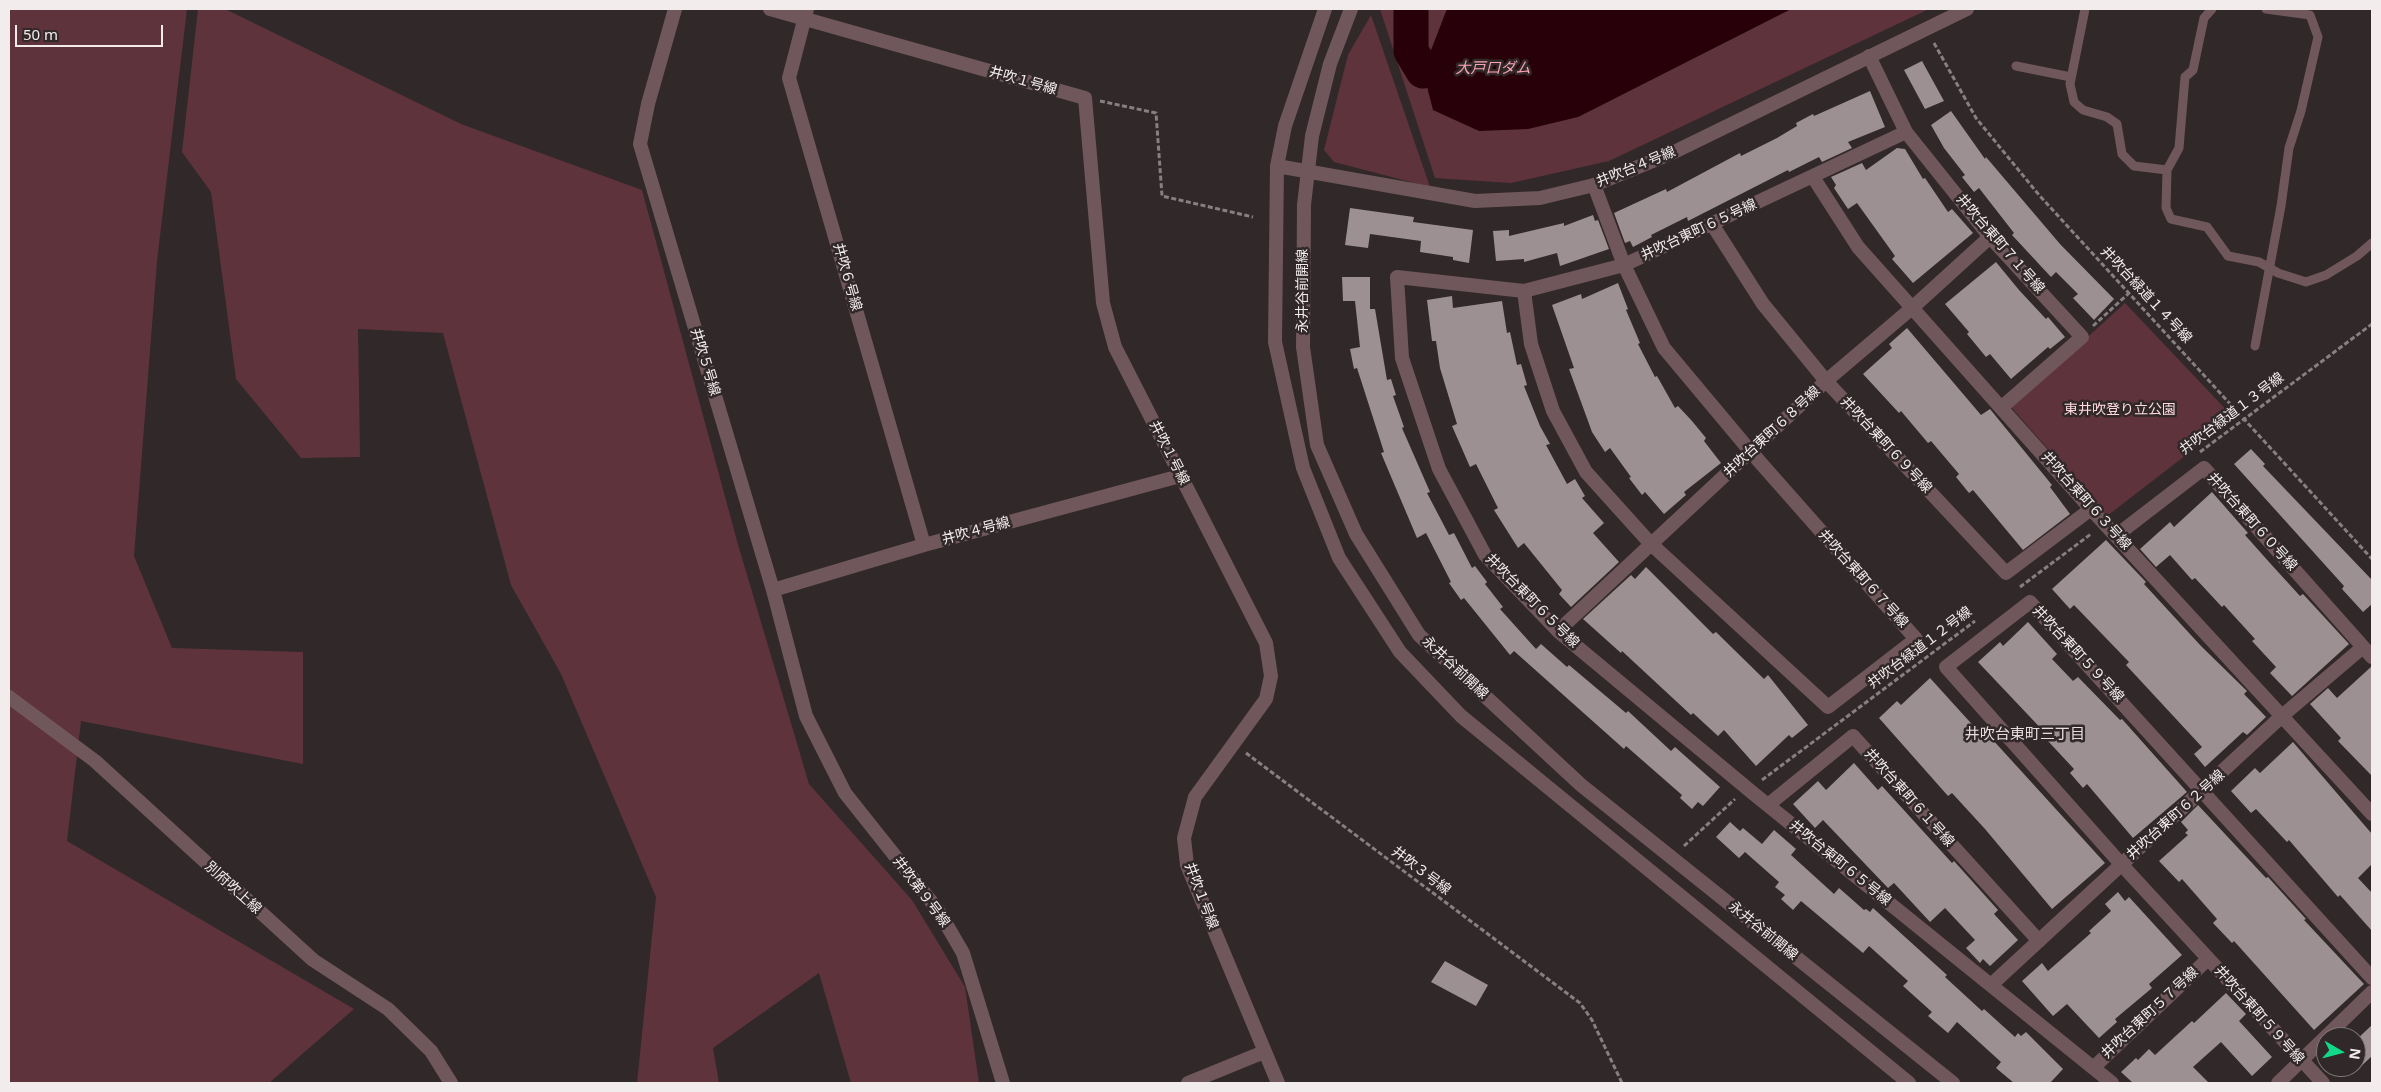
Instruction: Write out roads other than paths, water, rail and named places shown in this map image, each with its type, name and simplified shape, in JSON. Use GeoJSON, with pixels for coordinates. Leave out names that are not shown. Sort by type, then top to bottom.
{"type":"FeatureCollection","features":[{"type":"Feature","properties":{"kind":"street","name":"井吹５号線"},"geometry":{"type":"LineString","coordinates":[[674,9],[648,104],[640,144],[773,590],[806,716]]}},
{"type":"Feature","properties":{"kind":"street","name":"井吹１号線"},"geometry":{"type":"LineString","coordinates":[[770,9],[806,14],[1085,98],[1103,303],[1115,347],[1266,643],[1271,676],[1266,700],[1194,797],[1184,838],[1187,865],[1278,1083]]}},
{"type":"Feature","properties":{"kind":"street","name":"永井谷前開線"},"geometry":{"type":"LineString","coordinates":[[1325,9],[1285,126],[1277,166],[1275,342],[1303,468],[1339,558],[1400,652],[1461,716],[1909,1083]]}},
{"type":"Feature","properties":{"kind":"street","name":"永井谷前開線"},"geometry":{"type":"LineString","coordinates":[[1351,9],[1330,64],[1312,136],[1304,205],[1303,347],[1317,445],[1356,534],[1420,635],[1581,786],[1953,1083]]}},
{"type":"Feature","properties":{"kind":"street","name":"井吹台４号線"},"geometry":{"type":"LineString","coordinates":[[1277,166],[1475,201],[1540,198],[1594,185],[1672,153],[1967,9]]}},
{"type":"Feature","properties":{"kind":"street","name":"井吹６号線"},"geometry":{"type":"LineString","coordinates":[[806,14],[789,78],[924,545]]}},
{"type":"Feature","properties":{"kind":"street","name":"井吹台東町７１号線"},"geometry":{"type":"LineString","coordinates":[[1869,56],[1906,132],[1990,236],[2082,337],[2002,407]]}},
{"type":"Feature","properties":{"kind":"street","name":"井吹台東町６５号線"},"geometry":{"type":"LineString","coordinates":[[1906,132],[1624,265],[1524,291],[1397,277],[1402,358],[1439,469],[1485,555],[1558,631],[1748,789],[2112,1083]]}},
{"type":"Feature","properties":{"kind":"street","name":"井吹台東町６３号線"},"geometry":{"type":"LineString","coordinates":[[1813,177],[1858,247],[2091,509],[2117,535],[2372,814]]}},
{"type":"Feature","properties":{"kind":"street","name":"井吹台東町６７号線"},"geometry":{"type":"LineString","coordinates":[[1524,291],[1531,344],[1553,411],[1586,472],[1650,544],[1828,708],[1916,639],[1751,452],[1664,348],[1624,265],[1594,185]]}},
{"type":"Feature","properties":{"kind":"street","name":"井吹台東町６９号線"},"geometry":{"type":"LineString","coordinates":[[1712,224],[1763,304],[1826,381],[2006,573],[2091,509]]}},
{"type":"Feature","properties":{"kind":"street","name":"井吹台東町６８号線"},"geometry":{"type":"LineString","coordinates":[[1558,631],[1826,381],[1912,308],[1990,236]]}},
{"type":"Feature","properties":{"kind":"street","name":"井吹台東町６０号線"},"geometry":{"type":"LineString","coordinates":[[2117,535],[2204,468],[2368,652]]}},
{"type":"Feature","properties":{"kind":"street","name":"井吹４号線"},"geometry":{"type":"LineString","coordinates":[[773,590],[924,545],[1180,476]]}},
{"type":"Feature","properties":{"kind":"street","name":"井吹台東町５９号線"},"geometry":{"type":"LineString","coordinates":[[2323,1083],[2300,1061],[1946,667],[2030,602],[2372,978]]}},
{"type":"Feature","properties":{"kind":"street","name":"井吹台東町６２号線"},"geometry":{"type":"LineString","coordinates":[[1991,985],[2282,716],[2368,652]]}},
{"type":"Feature","properties":{"kind":"street","name":"別府吹上線"},"geometry":{"type":"LineString","coordinates":[[9,697],[95,761],[313,960],[388,1009],[431,1051],[450,1083]]}},
{"type":"Feature","properties":{"kind":"street","name":"井吹第９号線"},"geometry":{"type":"LineString","coordinates":[[806,716],[845,793],[938,910],[963,953],[1003,1083]]}},
{"type":"Feature","properties":{"kind":"street","name":"井吹台東町６１号線"},"geometry":{"type":"LineString","coordinates":[[1768,805],[1853,736],[2039,941]]}},
{"type":"Feature","properties":{"kind":"street","name":"井吹台東町５７号線"},"geometry":{"type":"LineString","coordinates":[[2093,1068],[2208,959]]}},
{"type":"Feature","properties":{"kind":"street"},"geometry":{"type":"LineString","coordinates":[[2278,1083],[2372,992]]}},
{"type":"Feature","properties":{"kind":"street"},"geometry":{"type":"LineString","coordinates":[[1188,1083],[1264,1052]]}},
{"type":"Feature","properties":{"kind":"lane"},"geometry":{"type":"LineString","coordinates":[[2085,9],[2070,84],[2074,102],[2083,110],[2107,117],[2117,124],[2122,154],[2134,166],[2167,170]]}},
{"type":"Feature","properties":{"kind":"lane"},"geometry":{"type":"LineString","coordinates":[[2212,9],[2204,18],[2193,70],[2185,77],[2179,148],[2167,170],[2166,208],[2172,220],[2207,228],[2228,256],[2259,262],[2278,273],[2306,282],[2326,275],[2358,256],[2372,243]]}},
{"type":"Feature","properties":{"kind":"lane"},"geometry":{"type":"LineString","coordinates":[[2255,346],[2268,267],[2281,206],[2289,148],[2301,111],[2318,37],[2310,15],[2266,9]]}},
{"type":"Feature","properties":{"kind":"lane"},"geometry":{"type":"LineString","coordinates":[[2016,66],[2071,78]]}},
{"type":"Feature","properties":{"kind":"water","name":"大戸口ダム"},"geometry":{"type":"Polygon","coordinates":[[[1447,9],[1791,9],[1578,117],[1528,129],[1479,131],[1433,110],[1423,71],[1447,9]]]}},
{"type":"Feature","properties":{"kind":"waterway"},"geometry":{"type":"LineString","coordinates":[[1411,9],[1411,51],[1423,71]]}},
{"type":"Feature","properties":{"kind":"district","name":"井吹台東町三丁目"},"geometry":{"type":"Point","coordinates":[2025,735]}},
{"type":"Feature","properties":{"kind":"park label","name":"東井吹登り立公園"},"geometry":{"type":"Point","coordinates":[2120,410]}}]}
